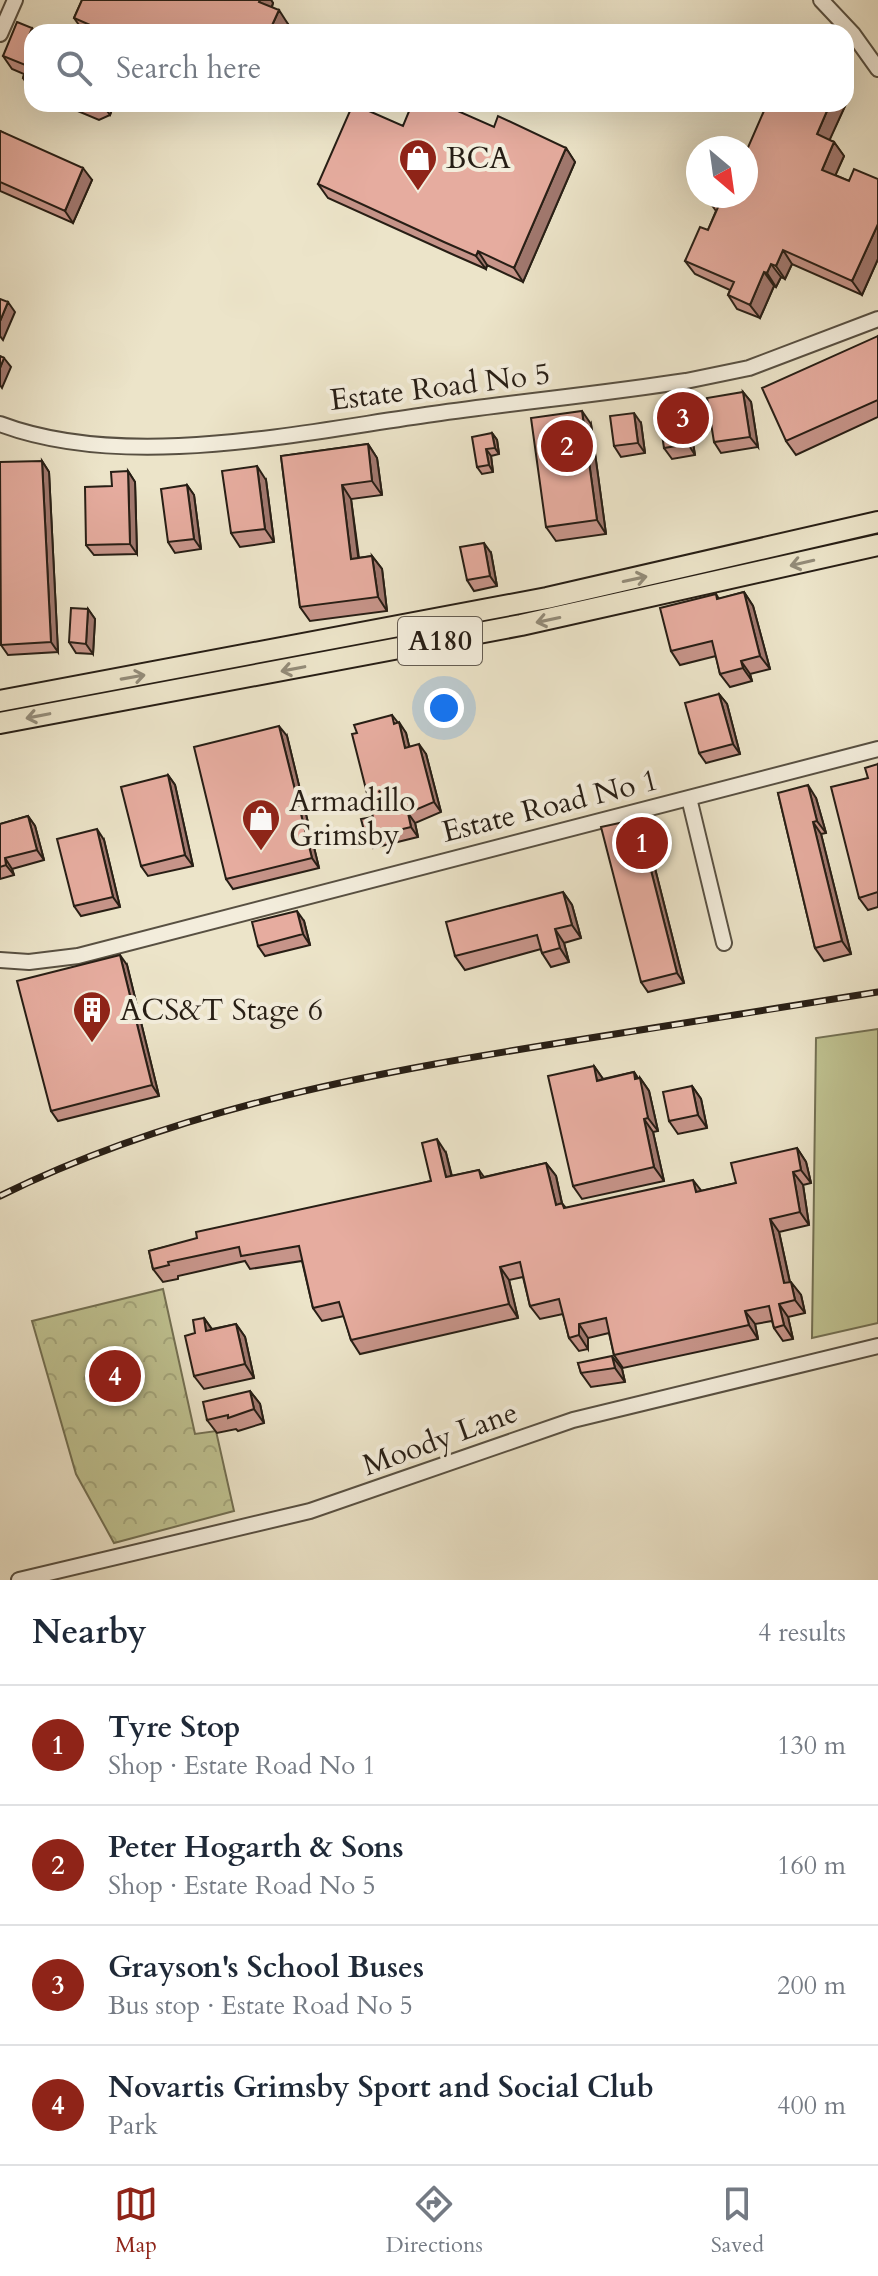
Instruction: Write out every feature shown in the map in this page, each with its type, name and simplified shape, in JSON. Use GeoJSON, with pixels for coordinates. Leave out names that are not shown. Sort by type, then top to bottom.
{"type":"FeatureCollection","features":[{"type":"Feature","properties":{"kind":"highway","name":"A180"},"geometry":{"type":"LineString","coordinates":[[0,701],[547,598],[878,522]]}},
{"type":"Feature","properties":{"kind":"highway","name":"A180"},"geometry":{"type":"LineString","coordinates":[[0,723],[521,625],[878,545]]}},
{"type":"Feature","properties":{"kind":"street"},"geometry":{"type":"LineString","coordinates":[[0,34],[15,0]]}},
{"type":"Feature","properties":{"kind":"street"},"geometry":{"type":"LineString","coordinates":[[821,0],[844,24]]}},
{"type":"Feature","properties":{"kind":"street"},"geometry":{"type":"LineString","coordinates":[[854,36],[878,69]]}},
{"type":"Feature","properties":{"kind":"street","name":"Estate Road No 5"},"geometry":{"type":"LineString","coordinates":[[0,424],[18,431],[107,445],[216,443],[686,381],[749,368],[878,319]]}},
{"type":"Feature","properties":{"kind":"street","name":"Estate Road No 1"},"geometry":{"type":"LineString","coordinates":[[0,960],[29,962],[78,956],[878,749]]}},
{"type":"Feature","properties":{"kind":"street"},"geometry":{"type":"LineString","coordinates":[[689,798],[724,943]]}},
{"type":"Feature","properties":{"kind":"street","name":"Moody Lane"},"geometry":{"type":"LineString","coordinates":[[19,1580],[310,1511],[573,1420],[878,1346]]}},
{"type":"Feature","properties":{"kind":"green space"},"geometry":{"type":"Polygon","coordinates":[[[878,1029],[878,1323],[812,1338],[816,1038],[878,1029]]]}},
{"type":"Feature","properties":{"kind":"green space"},"geometry":{"type":"Polygon","coordinates":[[[163,1289],[195,1434],[216,1431],[234,1511],[114,1543],[76,1474],[32,1321],[163,1289]]]}},
{"type":"Feature","properties":{"kind":"building"},"geometry":{"type":"Polygon","coordinates":[[[82,0],[260,0],[279,10],[273,24],[88,24],[74,18],[82,0]]]}},
{"type":"Feature","properties":{"kind":"building"},"geometry":{"type":"Polygon","coordinates":[[[17,22],[24,25],[24,64],[3,56],[17,22]]]}},
{"type":"Feature","properties":{"kind":"building"},"geometry":{"type":"Polygon","coordinates":[[[350,112],[371,112],[403,126],[409,112],[460,112],[494,127],[498,116],[566,148],[514,268],[478,251],[476,256],[318,184],[350,112]]]}},
{"type":"Feature","properties":{"kind":"building"},"geometry":{"type":"Polygon","coordinates":[[[764,112],[827,112],[817,134],[834,142],[822,170],[849,181],[854,169],[878,179],[878,224],[852,281],[783,250],[776,266],[771,264],[767,273],[764,272],[750,305],[728,295],[734,282],[685,261],[700,227],[708,230],[718,208],[758,208],[758,136],[753,136],[764,112]]]}},
{"type":"Feature","properties":{"kind":"building"},"geometry":{"type":"Polygon","coordinates":[[[0,131],[83,168],[65,211],[0,182],[0,131]]]}},
{"type":"Feature","properties":{"kind":"building"},"geometry":{"type":"Polygon","coordinates":[[[0,299],[8,302],[0,321],[0,299]]]}},
{"type":"Feature","properties":{"kind":"building"},"geometry":{"type":"Polygon","coordinates":[[[878,336],[878,400],[786,441],[762,388],[878,336]]]}},
{"type":"Feature","properties":{"kind":"building"},"geometry":{"type":"Polygon","coordinates":[[[743,392],[750,437],[714,442],[707,398],[743,392]]]}},
{"type":"Feature","properties":{"kind":"building"},"geometry":{"type":"Polygon","coordinates":[[[681,404],[688,444],[664,448],[659,415],[667,414],[666,406],[681,404]]]}},
{"type":"Feature","properties":{"kind":"building"},"geometry":{"type":"Polygon","coordinates":[[[582,411],[597,520],[546,527],[531,418],[582,411]]]}},
{"type":"Feature","properties":{"kind":"building"},"geometry":{"type":"Polygon","coordinates":[[[634,413],[638,443],[614,446],[610,416],[634,413]]]}},
{"type":"Feature","properties":{"kind":"building"},"geometry":{"type":"Polygon","coordinates":[[[492,433],[495,448],[486,449],[489,465],[477,467],[472,437],[492,433]]]}},
{"type":"Feature","properties":{"kind":"building"},"geometry":{"type":"Polygon","coordinates":[[[368,444],[372,481],[342,485],[351,559],[372,556],[378,597],[300,607],[281,456],[368,444]]]}},
{"type":"Feature","properties":{"kind":"building"},"geometry":{"type":"Polygon","coordinates":[[[42,461],[51,642],[1,645],[0,462],[42,461]]]}},
{"type":"Feature","properties":{"kind":"building"},"geometry":{"type":"Polygon","coordinates":[[[257,466],[265,529],[231,533],[222,471],[257,466]]]}},
{"type":"Feature","properties":{"kind":"building"},"geometry":{"type":"Polygon","coordinates":[[[128,471],[130,544],[86,545],[85,487],[112,486],[111,472],[128,471]]]}},
{"type":"Feature","properties":{"kind":"building"},"geometry":{"type":"Polygon","coordinates":[[[187,485],[194,539],[168,542],[161,489],[187,485]]]}},
{"type":"Feature","properties":{"kind":"building"},"geometry":{"type":"Polygon","coordinates":[[[484,543],[490,576],[467,580],[460,547],[484,543]]]}},
{"type":"Feature","properties":{"kind":"building"},"geometry":{"type":"Polygon","coordinates":[[[744,592],[760,656],[741,661],[743,668],[720,674],[712,641],[671,651],[660,608],[716,594],[717,599],[744,592]]]}},
{"type":"Feature","properties":{"kind":"building"},"geometry":{"type":"Polygon","coordinates":[[[71,608],[88,609],[86,644],[69,642],[71,608]]]}},
{"type":"Feature","properties":{"kind":"building"},"geometry":{"type":"Polygon","coordinates":[[[719,694],[733,744],[699,753],[685,703],[719,694]]]}},
{"type":"Feature","properties":{"kind":"building"},"geometry":{"type":"Polygon","coordinates":[[[392,715],[394,724],[399,722],[405,748],[419,744],[434,802],[408,813],[411,827],[366,838],[361,819],[373,817],[352,734],[357,733],[354,725],[392,715]]]}},
{"type":"Feature","properties":{"kind":"building"},"geometry":{"type":"Polygon","coordinates":[[[279,726],[312,858],[226,879],[194,747],[279,726]]]}},
{"type":"Feature","properties":{"kind":"building"},"geometry":{"type":"Polygon","coordinates":[[[878,764],[878,892],[859,898],[831,787],[868,778],[865,768],[878,764]]]}},
{"type":"Feature","properties":{"kind":"building"},"geometry":{"type":"Polygon","coordinates":[[[168,775],[185,855],[141,866],[121,787],[168,775]]]}},
{"type":"Feature","properties":{"kind":"building"},"geometry":{"type":"Polygon","coordinates":[[[808,785],[817,821],[813,822],[842,941],[815,948],[778,793],[808,785]]]}},
{"type":"Feature","properties":{"kind":"building"},"geometry":{"type":"Polygon","coordinates":[[[28,816],[37,850],[5,858],[6,865],[0,867],[0,824],[28,816]]]}},
{"type":"Feature","properties":{"kind":"building"},"geometry":{"type":"Polygon","coordinates":[[[638,819],[677,973],[641,982],[601,827],[638,819]]]}},
{"type":"Feature","properties":{"kind":"building"},"geometry":{"type":"Polygon","coordinates":[[[97,829],[113,897],[74,906],[57,839],[97,829]]]}},
{"type":"Feature","properties":{"kind":"building"},"geometry":{"type":"Polygon","coordinates":[[[563,892],[572,925],[555,929],[560,948],[542,953],[537,935],[455,956],[446,922],[563,892]]]}},
{"type":"Feature","properties":{"kind":"building"},"geometry":{"type":"Polygon","coordinates":[[[297,911],[303,934],[258,946],[252,922],[297,911]]]}},
{"type":"Feature","properties":{"kind":"building","name":"ACS&T Stage 6"},"geometry":{"type":"Polygon","coordinates":[[[120,955],[152,1085],[51,1111],[17,981],[120,955]]]}},
{"type":"Feature","properties":{"kind":"building"},"geometry":{"type":"Polygon","coordinates":[[[594,1066],[597,1081],[634,1072],[635,1079],[640,1078],[648,1118],[644,1119],[654,1167],[573,1186],[548,1076],[594,1066]]]}},
{"type":"Feature","properties":{"kind":"building"},"geometry":{"type":"Polygon","coordinates":[[[692,1086],[698,1115],[669,1121],[663,1092],[692,1086]]]}},
{"type":"Feature","properties":{"kind":"building"},"geometry":{"type":"Polygon","coordinates":[[[437,1139],[446,1177],[479,1170],[481,1178],[546,1163],[556,1205],[562,1203],[564,1208],[693,1180],[696,1192],[736,1183],[731,1163],[797,1148],[801,1170],[793,1172],[800,1212],[770,1219],[784,1283],[791,1282],[795,1300],[779,1304],[784,1325],[774,1328],[769,1306],[745,1311],[749,1325],[614,1355],[606,1318],[579,1324],[579,1335],[569,1338],[559,1299],[530,1306],[520,1262],[500,1267],[509,1304],[351,1340],[339,1302],[313,1308],[299,1246],[241,1256],[239,1247],[168,1262],[169,1265],[153,1269],[149,1251],[197,1238],[196,1232],[431,1181],[422,1143],[437,1139]]]}},
{"type":"Feature","properties":{"kind":"building"},"geometry":{"type":"Polygon","coordinates":[[[204,1318],[206,1331],[236,1324],[245,1364],[194,1376],[185,1336],[195,1333],[193,1320],[204,1318]]]}},
{"type":"Feature","properties":{"kind":"building"},"geometry":{"type":"Polygon","coordinates":[[[612,1356],[615,1368],[581,1373],[578,1363],[612,1356]]]}},
{"type":"Feature","properties":{"kind":"building"},"geometry":{"type":"Polygon","coordinates":[[[250,1391],[254,1409],[228,1418],[228,1415],[207,1420],[203,1402],[250,1391]]]}},
{"type":"Feature","properties":{"kind":"railway"},"geometry":{"type":"LineString","coordinates":[[0,1196],[70,1164],[141,1138],[286,1095],[434,1064],[878,992]]}},
{"type":"Feature","properties":{"kind":"place","name":"BCA"},"geometry":{"type":"Point","coordinates":[418,192]}},
{"type":"Feature","properties":{"kind":"place","name":"Grayson's School Buses"},"geometry":{"type":"Point","coordinates":[683,418]}},
{"type":"Feature","properties":{"kind":"place","name":"Peter Hogarth & Sons"},"geometry":{"type":"Point","coordinates":[567,446]}},
{"type":"Feature","properties":{"kind":"place","name":"Tyre Stop"},"geometry":{"type":"Point","coordinates":[642,843]}},
{"type":"Feature","properties":{"kind":"place","name":"Armadillo Grimsby"},"geometry":{"type":"Point","coordinates":[261,852]}},
{"type":"Feature","properties":{"kind":"place","name":"ACS&T Stage 6"},"geometry":{"type":"Point","coordinates":[92,1044]}},
{"type":"Feature","properties":{"kind":"place","name":"Novartis Grimsby Sport and Social Club"},"geometry":{"type":"Point","coordinates":[115,1376]}}]}
